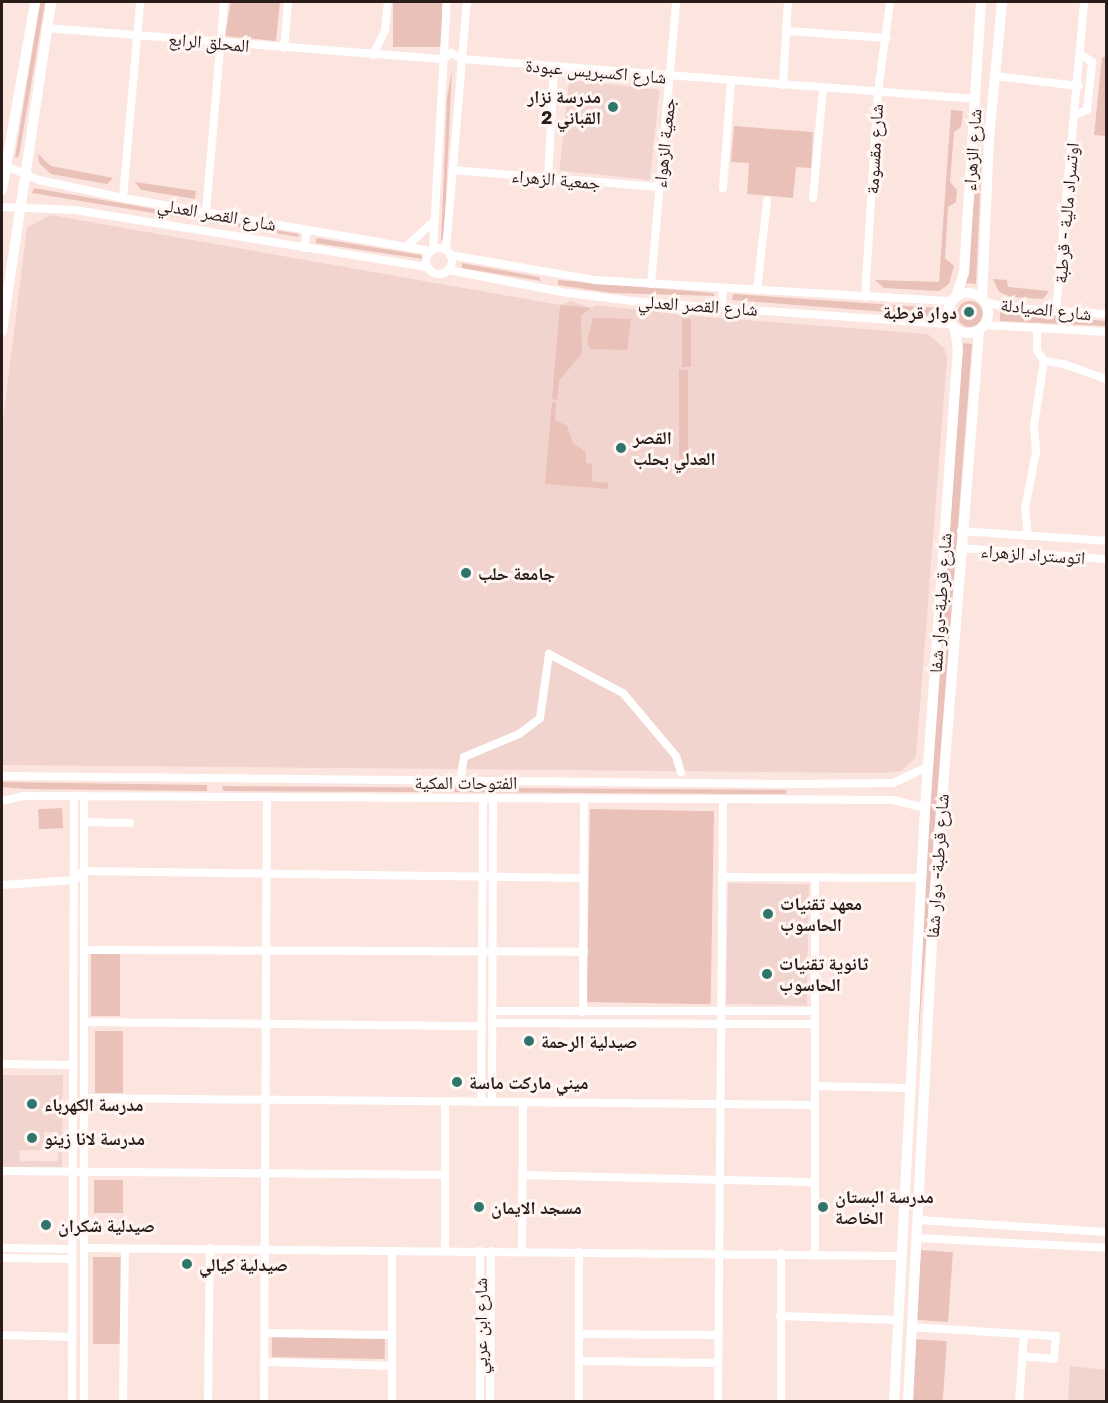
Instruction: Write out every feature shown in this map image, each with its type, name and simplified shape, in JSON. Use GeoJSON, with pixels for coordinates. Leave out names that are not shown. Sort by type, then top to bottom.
{"type":"FeatureCollection","features":[{"type":"Feature","properties":{"kind":"main road"},"geometry":{"type":"LineString","coordinates":[[2,190],[35,2]]}},
{"type":"Feature","properties":{"kind":"main road"},"geometry":{"type":"LineString","coordinates":[[2,331],[22,175],[51,2]]}},
{"type":"Feature","properties":{"kind":"main road","name":"شارع الزهراء"},"geometry":{"type":"LineString","coordinates":[[954,299],[964,273],[981,2]]}},
{"type":"Feature","properties":{"kind":"main road"},"geometry":{"type":"LineString","coordinates":[[984,300],[969,293],[954,299],[948,312],[953,326],[967,334],[982,328],[988,318],[984,300],[989,138],[1002,2]]}},
{"type":"Feature","properties":{"kind":"main road"},"geometry":{"type":"LineString","coordinates":[[973,138],[989,138]]}},
{"type":"Feature","properties":{"kind":"main road","name":"شارع قرطبة-دوار شفا"},"geometry":{"type":"LineString","coordinates":[[895,1397],[925,808],[958,352],[953,326]]}},
{"type":"Feature","properties":{"kind":"main road","name":"شارع قرطبة- دوار شفا"},"geometry":{"type":"LineString","coordinates":[[908,1397],[934,902],[961,531],[982,328]]}},
{"type":"Feature","properties":{"kind":"main road"},"geometry":{"type":"LineString","coordinates":[[920,902],[934,902]]}},
{"type":"Feature","properties":{"kind":"main road"},"geometry":{"type":"LineString","coordinates":[[911,1053],[927,1054]]}},
{"type":"Feature","properties":{"kind":"main road"},"geometry":{"type":"LineString","coordinates":[[895,1397],[908,1397]]}},
{"type":"Feature","properties":{"kind":"street"},"geometry":{"type":"LineString","coordinates":[[123,198],[140,2]]}},
{"type":"Feature","properties":{"kind":"street"},"geometry":{"type":"LineString","coordinates":[[206,212],[224,2]]}},
{"type":"Feature","properties":{"kind":"street"},"geometry":{"type":"LineString","coordinates":[[284,48],[288,2]]}},
{"type":"Feature","properties":{"kind":"street"},"geometry":{"type":"LineString","coordinates":[[373,55],[385,30],[388,2]]}},
{"type":"Feature","properties":{"kind":"street"},"geometry":{"type":"LineString","coordinates":[[428,267],[432,250],[447,2]]}},
{"type":"Feature","properties":{"kind":"street"},"geometry":{"type":"LineString","coordinates":[[448,270],[453,170],[467,2]]}},
{"type":"Feature","properties":{"kind":"street","name":"جمعية الزهواء"},"geometry":{"type":"LineString","coordinates":[[651,284],[676,2]]}},
{"type":"Feature","properties":{"kind":"street"},"geometry":{"type":"LineString","coordinates":[[783,85],[788,2]]}},
{"type":"Feature","properties":{"kind":"street","name":"شارع مقسومة"},"geometry":{"type":"LineString","coordinates":[[865,297],[878,92],[890,2]]}},
{"type":"Feature","properties":{"kind":"street","name":"اوتسراد مالية - قرطبة"},"geometry":{"type":"LineString","coordinates":[[1056,311],[1084,2]]}},
{"type":"Feature","properties":{"kind":"street","name":"المحلق الرابع"},"geometry":{"type":"LineString","coordinates":[[46,28],[443,59]]}},
{"type":"Feature","properties":{"kind":"street"},"geometry":{"type":"LineString","coordinates":[[787,31],[887,38]]}},
{"type":"Feature","properties":{"kind":"street","name":"اوتسراد مالية - قرطبة"},"geometry":{"type":"LineString","coordinates":[[1075,115],[1087,110],[1092,62],[1080,54]]}},
{"type":"Feature","properties":{"kind":"street","name":"شارع اكسبريس عبودة"},"geometry":{"type":"LineString","coordinates":[[443,59],[451,65],[462,59],[554,68],[975,99]]}},
{"type":"Feature","properties":{"kind":"street"},"geometry":{"type":"LineString","coordinates":[[548,178],[554,68]]}},
{"type":"Feature","properties":{"kind":"street"},"geometry":{"type":"LineString","coordinates":[[995,76],[1078,86]]}},
{"type":"Feature","properties":{"kind":"street"},"geometry":{"type":"LineString","coordinates":[[723,188],[730,81]]}},
{"type":"Feature","properties":{"kind":"street"},"geometry":{"type":"LineString","coordinates":[[813,198],[823,88]]}},
{"type":"Feature","properties":{"kind":"street","name":"شارع القصر العدلي"},"geometry":{"type":"LineString","coordinates":[[6,166],[22,175],[123,198],[432,250],[550,274],[651,284],[865,297],[954,299]]}},
{"type":"Feature","properties":{"kind":"street","name":"جمعية الزهراء"},"geometry":{"type":"LineString","coordinates":[[453,170],[659,187]]}},
{"type":"Feature","properties":{"kind":"street","name":"شارع القصر العدلي"},"geometry":{"type":"LineString","coordinates":[[758,290],[767,201]]}},
{"type":"Feature","properties":{"kind":"street","name":"شارع القصر العدلي"},"geometry":{"type":"LineString","coordinates":[[2,207],[18,204],[75,210],[428,267],[437,273],[448,270],[548,289],[640,302],[722,306],[953,326]]}},
{"type":"Feature","properties":{"kind":"street"},"geometry":{"type":"LineString","coordinates":[[406,247],[434,221]]}},
{"type":"Feature","properties":{"kind":"street"},"geometry":{"type":"LineString","coordinates":[[304,248],[308,230]]}},
{"type":"Feature","properties":{"kind":"street"},"geometry":{"type":"LineString","coordinates":[[548,289],[550,274]]}},
{"type":"Feature","properties":{"kind":"street"},"geometry":{"type":"LineString","coordinates":[[722,306],[723,288]]}},
{"type":"Feature","properties":{"kind":"street","name":"شارع الصيادلة"},"geometry":{"type":"LineString","coordinates":[[984,300],[1011,308],[1107,314]]}},
{"type":"Feature","properties":{"kind":"street"},"geometry":{"type":"LineString","coordinates":[[1028,536],[1025,509],[1036,452],[1034,426],[1044,361],[1037,350],[1036,327]]}},
{"type":"Feature","properties":{"kind":"street","name":"شارع الصيادلة"},"geometry":{"type":"LineString","coordinates":[[982,328],[1036,327],[1107,332]]}},
{"type":"Feature","properties":{"kind":"street"},"geometry":{"type":"LineString","coordinates":[[1044,361],[1064,363],[1107,379]]}},
{"type":"Feature","properties":{"kind":"street","name":"اتوستراد الزهراء"},"geometry":{"type":"LineString","coordinates":[[961,531],[1107,541]]}},
{"type":"Feature","properties":{"kind":"street","name":"اتوستراد الزهراء"},"geometry":{"type":"LineString","coordinates":[[960,548],[1107,559]]}},
{"type":"Feature","properties":{"kind":"street"},"geometry":{"type":"LineString","coordinates":[[460,782],[464,757],[519,734],[540,718],[549,654],[623,693],[676,756],[681,771]]}},
{"type":"Feature","properties":{"kind":"street","name":"الفتوحات المكية"},"geometry":{"type":"LineString","coordinates":[[2,776],[216,780],[795,784],[893,783],[928,767]]}},
{"type":"Feature","properties":{"kind":"street"},"geometry":{"type":"LineString","coordinates":[[216,780],[216,797]]}},
{"type":"Feature","properties":{"kind":"street"},"geometry":{"type":"LineString","coordinates":[[795,784],[795,800]]}},
{"type":"Feature","properties":{"kind":"street"},"geometry":{"type":"LineString","coordinates":[[2,793],[23,796],[899,801],[925,808]]}},
{"type":"Feature","properties":{"kind":"street"},"geometry":{"type":"LineString","coordinates":[[2,801],[23,796]]}},
{"type":"Feature","properties":{"kind":"street"},"geometry":{"type":"LineString","coordinates":[[72,1401],[74,796]]}},
{"type":"Feature","properties":{"kind":"street"},"geometry":{"type":"LineString","coordinates":[[84,796],[83,871],[86,950],[84,1401]]}},
{"type":"Feature","properties":{"kind":"street"},"geometry":{"type":"LineString","coordinates":[[264,1401],[267,1333],[264,1100],[267,797]]}},
{"type":"Feature","properties":{"kind":"street"},"geometry":{"type":"LineString","coordinates":[[481,1102],[483,798]]}},
{"type":"Feature","properties":{"kind":"street"},"geometry":{"type":"LineString","coordinates":[[492,1102],[493,799]]}},
{"type":"Feature","properties":{"kind":"street"},"geometry":{"type":"LineString","coordinates":[[583,1012],[584,799]]}},
{"type":"Feature","properties":{"kind":"street"},"geometry":{"type":"LineString","coordinates":[[718,1401],[723,800]]}},
{"type":"Feature","properties":{"kind":"street"},"geometry":{"type":"LineString","coordinates":[[84,822],[130,823]]}},
{"type":"Feature","properties":{"kind":"street"},"geometry":{"type":"LineString","coordinates":[[2,885],[75,880],[83,871],[584,878]]}},
{"type":"Feature","properties":{"kind":"street"},"geometry":{"type":"LineString","coordinates":[[723,877],[921,878]]}},
{"type":"Feature","properties":{"kind":"street"},"geometry":{"type":"LineString","coordinates":[[815,877],[815,1254]]}},
{"type":"Feature","properties":{"kind":"street"},"geometry":{"type":"LineString","coordinates":[[86,950],[584,952]]}},
{"type":"Feature","properties":{"kind":"street"},"geometry":{"type":"LineString","coordinates":[[492,1011],[815,1011]]}},
{"type":"Feature","properties":{"kind":"street"},"geometry":{"type":"LineString","coordinates":[[86,1022],[482,1026]]}},
{"type":"Feature","properties":{"kind":"street"},"geometry":{"type":"LineString","coordinates":[[492,1023],[815,1024]]}},
{"type":"Feature","properties":{"kind":"street"},"geometry":{"type":"LineString","coordinates":[[2,1064],[73,1065]]}},
{"type":"Feature","properties":{"kind":"street"},"geometry":{"type":"LineString","coordinates":[[815,1086],[909,1088]]}},
{"type":"Feature","properties":{"kind":"street"},"geometry":{"type":"LineString","coordinates":[[85,1098],[815,1105]]}},
{"type":"Feature","properties":{"kind":"street"},"geometry":{"type":"LineString","coordinates":[[445,1251],[446,1102]]}},
{"type":"Feature","properties":{"kind":"street"},"geometry":{"type":"LineString","coordinates":[[522,1252],[523,1102]]}},
{"type":"Feature","properties":{"kind":"street"},"geometry":{"type":"LineString","coordinates":[[2,1171],[445,1175]]}},
{"type":"Feature","properties":{"kind":"street"},"geometry":{"type":"LineString","coordinates":[[523,1175],[815,1182]]}},
{"type":"Feature","properties":{"kind":"street"},"geometry":{"type":"LineString","coordinates":[[919,1220],[1107,1232]]}},
{"type":"Feature","properties":{"kind":"street"},"geometry":{"type":"LineString","coordinates":[[918,1238],[1107,1248]]}},
{"type":"Feature","properties":{"kind":"street"},"geometry":{"type":"LineString","coordinates":[[2,1248],[71,1249]]}},
{"type":"Feature","properties":{"kind":"street"},"geometry":{"type":"LineString","coordinates":[[84,1248],[781,1253],[902,1256]]}},
{"type":"Feature","properties":{"kind":"street"},"geometry":{"type":"LineString","coordinates":[[208,1401],[210,1248]]}},
{"type":"Feature","properties":{"kind":"street"},"geometry":{"type":"LineString","coordinates":[[123,1401],[125,1249]]}},
{"type":"Feature","properties":{"kind":"street"},"geometry":{"type":"LineString","coordinates":[[392,1251],[392,1401]]}},
{"type":"Feature","properties":{"kind":"street","name":"شارع ابن عربي"},"geometry":{"type":"LineString","coordinates":[[480,1251],[480,1401]]}},
{"type":"Feature","properties":{"kind":"street"},"geometry":{"type":"LineString","coordinates":[[490,1401],[491,1251]]}},
{"type":"Feature","properties":{"kind":"street"},"geometry":{"type":"LineString","coordinates":[[579,1252],[579,1401]]}},
{"type":"Feature","properties":{"kind":"street"},"geometry":{"type":"LineString","coordinates":[[781,1253],[781,1401]]}},
{"type":"Feature","properties":{"kind":"street"},"geometry":{"type":"LineString","coordinates":[[2,1258],[72,1259]]}},
{"type":"Feature","properties":{"kind":"street"},"geometry":{"type":"LineString","coordinates":[[780,1316],[899,1320]]}},
{"type":"Feature","properties":{"kind":"street"},"geometry":{"type":"LineString","coordinates":[[911,1327],[1056,1336],[1054,1359],[1022,1356]]}},
{"type":"Feature","properties":{"kind":"street"},"geometry":{"type":"LineString","coordinates":[[267,1333],[392,1335]]}},
{"type":"Feature","properties":{"kind":"street"},"geometry":{"type":"LineString","coordinates":[[579,1334],[718,1335]]}},
{"type":"Feature","properties":{"kind":"street"},"geometry":{"type":"LineString","coordinates":[[1019,1401],[1024,1334]]}},
{"type":"Feature","properties":{"kind":"street"},"geometry":{"type":"LineString","coordinates":[[2,1335],[72,1337]]}},
{"type":"Feature","properties":{"kind":"street"},"geometry":{"type":"LineString","coordinates":[[579,1361],[718,1364]]}},
{"type":"Feature","properties":{"kind":"street"},"geometry":{"type":"LineString","coordinates":[[266,1362],[392,1366]]}},
{"type":"Feature","properties":{"kind":"street"},"geometry":{"type":"LineString","coordinates":[[480,1386],[490,1386]]}},
{"type":"Feature","properties":{"kind":"shaded area"},"geometry":{"type":"Polygon","coordinates":[[[40,2],[45,2],[19,156],[15,158],[40,2]]]}},
{"type":"Feature","properties":{"kind":"shaded area"},"geometry":{"type":"Polygon","coordinates":[[[231,2],[280,2],[276,41],[225,36],[231,2]]]}},
{"type":"Feature","properties":{"kind":"shaded area"},"geometry":{"type":"Polygon","coordinates":[[[393,2],[442,2],[442,47],[393,47],[393,2]]]}},
{"type":"Feature","properties":{"kind":"shaded area"},"geometry":{"type":"Polygon","coordinates":[[[1102,57],[1106,57],[1106,136],[1094,135],[1102,57]]]}},
{"type":"Feature","properties":{"kind":"shaded area"},"geometry":{"type":"Polygon","coordinates":[[[452,70],[444,238],[441,241],[447,98],[452,70]]]}},
{"type":"Feature","properties":{"kind":"shaded area"},"geometry":{"type":"Polygon","coordinates":[[[569,80],[660,90],[650,180],[559,171],[569,80]]]}},
{"type":"Feature","properties":{"kind":"shaded area"},"geometry":{"type":"Polygon","coordinates":[[[951,110],[963,111],[961,127],[954,132],[950,182],[957,190],[956,202],[948,207],[945,258],[954,266],[949,284],[939,291],[884,288],[875,280],[939,282],[951,110]]]}},
{"type":"Feature","properties":{"kind":"shaded area"},"geometry":{"type":"Polygon","coordinates":[[[734,126],[813,132],[811,168],[796,167],[793,198],[747,194],[749,163],[731,162],[734,126]]]}},
{"type":"Feature","properties":{"kind":"shaded area"},"geometry":{"type":"Polygon","coordinates":[[[979,146],[982,149],[976,284],[966,283],[979,146]]]}},
{"type":"Feature","properties":{"kind":"shaded area"},"geometry":{"type":"Polygon","coordinates":[[[38,154],[51,166],[113,178],[107,184],[51,174],[39,163],[38,154]]]}},
{"type":"Feature","properties":{"kind":"shaded area"},"geometry":{"type":"Polygon","coordinates":[[[135,182],[196,191],[195,199],[141,190],[135,182]]]}},
{"type":"Feature","properties":{"kind":"shaded area"},"geometry":{"type":"Polygon","coordinates":[[[34,188],[298,234],[299,237],[32,193],[34,188]]]}},
{"type":"Feature","properties":{"kind":"shaded area","name":"جامعة حلب"},"geometry":{"type":"Polygon","coordinates":[[[51,215],[560,305],[571,301],[591,308],[596,305],[693,316],[928,334],[944,348],[947,358],[916,757],[901,771],[886,773],[2,765],[2,428],[27,227],[51,215]]]}},
{"type":"Feature","properties":{"kind":"shaded area"},"geometry":{"type":"Polygon","coordinates":[[[317,238],[421,255],[423,259],[315,243],[317,238]]]}},
{"type":"Feature","properties":{"kind":"shaded area"},"geometry":{"type":"Polygon","coordinates":[[[462,263],[539,277],[541,281],[462,268],[462,263]]]}},
{"type":"Feature","properties":{"kind":"shaded area"},"geometry":{"type":"Polygon","coordinates":[[[993,279],[1007,280],[1008,287],[1049,291],[1043,299],[1011,297],[999,292],[993,279]]]}},
{"type":"Feature","properties":{"kind":"shaded area"},"geometry":{"type":"Polygon","coordinates":[[[558,280],[713,293],[715,296],[612,293],[558,285],[558,280]]]}},
{"type":"Feature","properties":{"kind":"shaded area"},"geometry":{"type":"Polygon","coordinates":[[[733,294],[938,308],[938,316],[732,300],[733,294]]]}},
{"type":"Feature","properties":{"kind":"shaded area"},"geometry":{"type":"Polygon","coordinates":[[[970,301],[979,305],[983,314],[979,323],[970,327],[961,323],[957,314],[961,305],[970,301]]]}},
{"type":"Feature","properties":{"kind":"shaded area"},"geometry":{"type":"Polygon","coordinates":[[[560,305],[591,308],[581,316],[582,353],[559,381],[557,400],[552,399],[560,305]]]}},
{"type":"Feature","properties":{"kind":"shaded area"},"geometry":{"type":"Polygon","coordinates":[[[1000,311],[1106,321],[1106,326],[1000,321],[1000,311]]]}},
{"type":"Feature","properties":{"kind":"shaded area"},"geometry":{"type":"Polygon","coordinates":[[[593,318],[631,319],[627,350],[590,349],[587,341],[593,318]]]}},
{"type":"Feature","properties":{"kind":"shaded area"},"geometry":{"type":"Polygon","coordinates":[[[682,319],[691,319],[691,367],[682,367],[682,319]]]}},
{"type":"Feature","properties":{"kind":"shaded area"},"geometry":{"type":"Polygon","coordinates":[[[963,343],[972,344],[918,1043],[914,1041],[963,343]]]}},
{"type":"Feature","properties":{"kind":"shaded area"},"geometry":{"type":"Polygon","coordinates":[[[679,370],[688,370],[688,459],[679,459],[679,370]]]}},
{"type":"Feature","properties":{"kind":"shaded area"},"geometry":{"type":"Polygon","coordinates":[[[552,402],[556,403],[555,420],[567,426],[573,443],[586,452],[586,463],[592,464],[592,481],[608,483],[608,489],[545,484],[552,402]]]}},
{"type":"Feature","properties":{"kind":"shaded area"},"geometry":{"type":"Polygon","coordinates":[[[2,782],[207,785],[207,791],[26,789],[2,787],[2,782]]]}},
{"type":"Feature","properties":{"kind":"shaded area"},"geometry":{"type":"Polygon","coordinates":[[[222,786],[786,790],[786,794],[223,791],[222,786]]]}},
{"type":"Feature","properties":{"kind":"shaded area"},"geometry":{"type":"Polygon","coordinates":[[[62,808],[63,828],[39,829],[38,809],[62,808]]]}},
{"type":"Feature","properties":{"kind":"shaded area"},"geometry":{"type":"Polygon","coordinates":[[[590,809],[714,811],[711,1004],[587,1002],[590,809]]]}},
{"type":"Feature","properties":{"kind":"shaded area"},"geometry":{"type":"Polygon","coordinates":[[[728,883],[809,884],[807,1005],[726,1004],[728,883]]]}},
{"type":"Feature","properties":{"kind":"shaded area"},"geometry":{"type":"Polygon","coordinates":[[[91,954],[120,954],[120,1016],[91,1016],[91,954]]]}},
{"type":"Feature","properties":{"kind":"shaded area"},"geometry":{"type":"Polygon","coordinates":[[[95,1031],[123,1031],[123,1093],[95,1093],[95,1031]]]}},
{"type":"Feature","properties":{"kind":"shaded area","name":"مدرسة الكهرباء"},"geometry":{"type":"Polygon","coordinates":[[[2,1075],[63,1075],[62,1167],[2,1167],[2,1075]],[[44,1132],[44,1150],[20,1150],[19,1161],[58,1161],[58,1132],[44,1132]]]}},
{"type":"Feature","properties":{"kind":"shaded area"},"geometry":{"type":"Polygon","coordinates":[[[94,1180],[123,1180],[123,1213],[94,1213],[94,1180]]]}},
{"type":"Feature","properties":{"kind":"shaded area"},"geometry":{"type":"Polygon","coordinates":[[[921,1250],[953,1252],[948,1322],[916,1320],[921,1250]]]}},
{"type":"Feature","properties":{"kind":"shaded area"},"geometry":{"type":"Polygon","coordinates":[[[93,1257],[121,1257],[121,1344],[93,1344],[93,1257]]]}},
{"type":"Feature","properties":{"kind":"shaded area"},"geometry":{"type":"Polygon","coordinates":[[[272,1337],[385,1339],[385,1359],[272,1357],[272,1337]]]}},
{"type":"Feature","properties":{"kind":"shaded area"},"geometry":{"type":"Polygon","coordinates":[[[915,1339],[947,1341],[943,1402],[911,1402],[915,1339]]]}},
{"type":"Feature","properties":{"kind":"shaded area"},"geometry":{"type":"Polygon","coordinates":[[[1070,1366],[1106,1370],[1106,1401],[1068,1401],[1070,1366]]]}},
{"type":"Feature","properties":{"kind":"place","name":"مدرسة نزار القباني 2"},"geometry":{"type":"Point","coordinates":[613,107]}},
{"type":"Feature","properties":{"kind":"place","name":"دوار قرطبة"},"geometry":{"type":"Point","coordinates":[969,312]}},
{"type":"Feature","properties":{"kind":"place","name":"القصر العدلي بحلب"},"geometry":{"type":"Point","coordinates":[621,448]}},
{"type":"Feature","properties":{"kind":"place","name":"جامعة حلب"},"geometry":{"type":"Point","coordinates":[466,573]}},
{"type":"Feature","properties":{"kind":"place","name":"معهد تقنيات الحاسوب"},"geometry":{"type":"Point","coordinates":[768,914]}},
{"type":"Feature","properties":{"kind":"place","name":"ثانوية تقنيات الحاسوب"},"geometry":{"type":"Point","coordinates":[767,974]}},
{"type":"Feature","properties":{"kind":"place","name":"صيدلية الرحمة"},"geometry":{"type":"Point","coordinates":[529,1041]}},
{"type":"Feature","properties":{"kind":"place","name":"ميني ماركت ماسة"},"geometry":{"type":"Point","coordinates":[457,1082]}},
{"type":"Feature","properties":{"kind":"place","name":"مدرسة الكهرباء"},"geometry":{"type":"Point","coordinates":[32,1104]}},
{"type":"Feature","properties":{"kind":"place","name":"مدرسة لانا زينو"},"geometry":{"type":"Point","coordinates":[32,1138]}},
{"type":"Feature","properties":{"kind":"place","name":"مسجد الايمان"},"geometry":{"type":"Point","coordinates":[479,1207]}},
{"type":"Feature","properties":{"kind":"place","name":"مدرسة البستان الخاصة"},"geometry":{"type":"Point","coordinates":[823,1207]}},
{"type":"Feature","properties":{"kind":"place","name":"صيدلية شكران"},"geometry":{"type":"Point","coordinates":[46,1225]}},
{"type":"Feature","properties":{"kind":"place","name":"صيدلية كيالي"},"geometry":{"type":"Point","coordinates":[187,1264]}}]}
